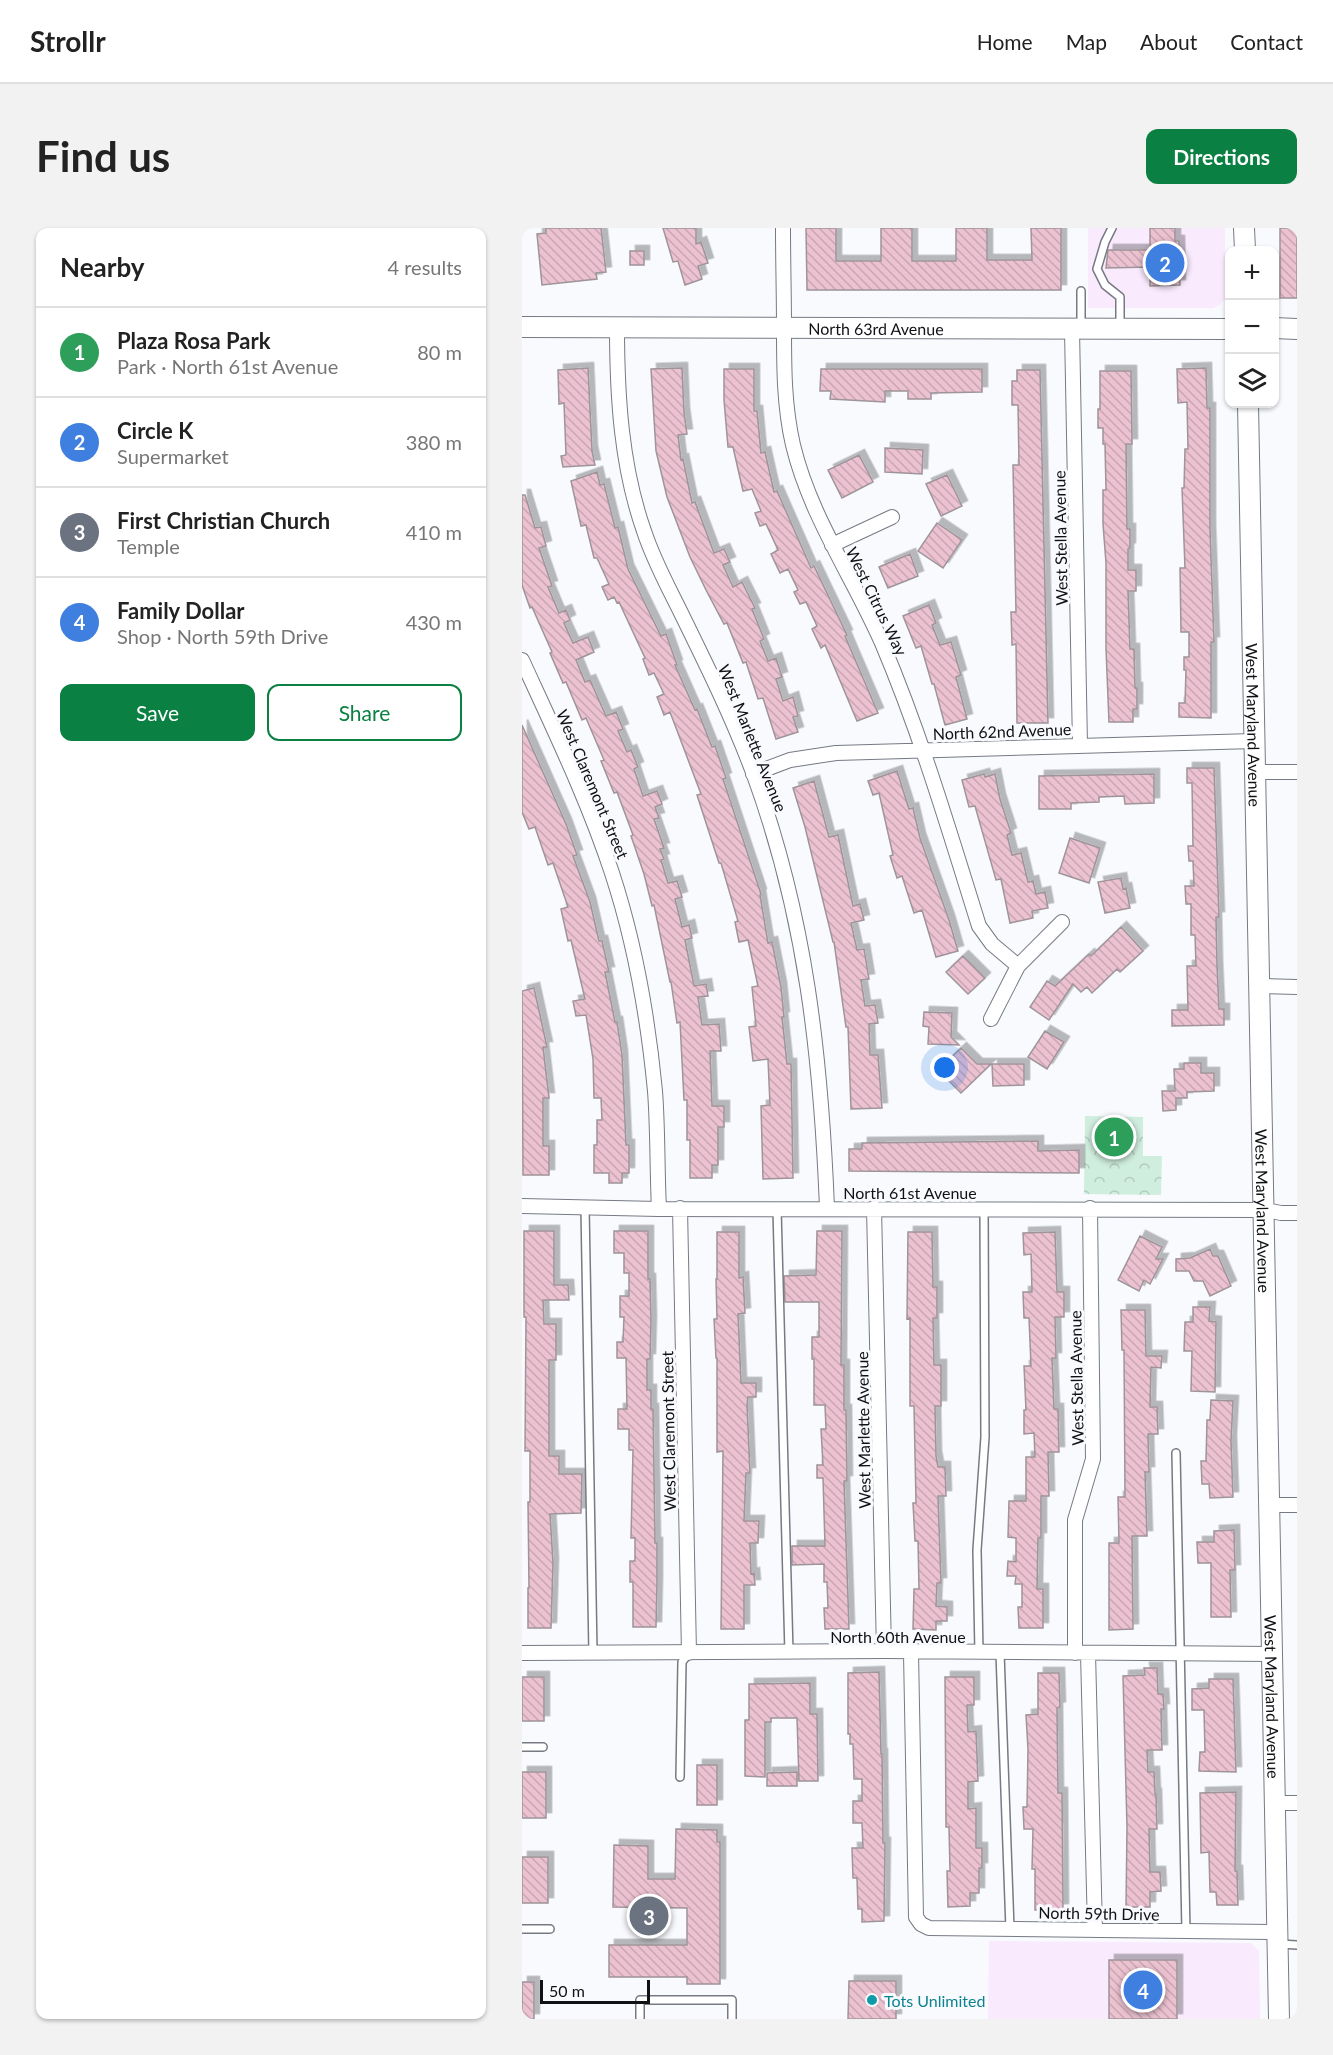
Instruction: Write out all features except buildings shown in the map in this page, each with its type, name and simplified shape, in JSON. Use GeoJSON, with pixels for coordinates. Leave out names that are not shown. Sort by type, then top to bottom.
{"type":"FeatureCollection","features":[{"type":"Feature","properties":{"kind":"street","name":"West Citrus Way"},"geometry":{"type":"LineString","coordinates":[[783,228],[786,409],[793,446],[803,478],[832,545],[881,641],[924,749],[979,926],[992,944],[1018,966]]}},
{"type":"Feature","properties":{"kind":"street"},"geometry":{"type":"LineString","coordinates":[[1244,228],[1245,246]]}},
{"type":"Feature","properties":{"kind":"street","name":"North 63rd Avenue"},"geometry":{"type":"LineString","coordinates":[[522,327],[1225,329]]}},
{"type":"Feature","properties":{"kind":"street","name":"West Marlette Avenue"},"geometry":{"type":"LineString","coordinates":[[617,327],[620,420],[630,479],[644,531],[724,701],[753,774],[786,875],[802,944],[819,1069],[827,1208]]}},
{"type":"Feature","properties":{"kind":"street"},"geometry":{"type":"LineString","coordinates":[[1279,328],[1297,329]]}},
{"type":"Feature","properties":{"kind":"street","name":"West Stella Avenue"},"geometry":{"type":"LineString","coordinates":[[1076,329],[1080,745]]}},
{"type":"Feature","properties":{"kind":"street","name":"West Maryland Avenue"},"geometry":{"type":"LineString","coordinates":[[1248,408],[1277,1803],[1284,1940],[1280,2019]]}},
{"type":"Feature","properties":{"kind":"street"},"geometry":{"type":"LineString","coordinates":[[832,545],[892,517]]}},
{"type":"Feature","properties":{"kind":"street","name":"West Claremont Street"},"geometry":{"type":"LineString","coordinates":[[522,660],[589,809],[613,874],[633,948],[648,1029],[655,1093],[659,1209]]}},
{"type":"Feature","properties":{"kind":"street","name":"North 62nd Avenue"},"geometry":{"type":"LineString","coordinates":[[753,774],[790,760],[814,755],[924,749],[1254,741]]}},
{"type":"Feature","properties":{"kind":"street"},"geometry":{"type":"LineString","coordinates":[[1255,772],[1297,772]]}},
{"type":"Feature","properties":{"kind":"street"},"geometry":{"type":"LineString","coordinates":[[991,1020],[1018,966],[1062,922]]}},
{"type":"Feature","properties":{"kind":"street"},"geometry":{"type":"LineString","coordinates":[[1259,987],[1297,987]]}},
{"type":"Feature","properties":{"kind":"street","name":"North 61st Avenue"},"geometry":{"type":"LineString","coordinates":[[522,1206],[659,1209],[1090,1208],[1264,1210],[1297,1213]]}},
{"type":"Feature","properties":{"kind":"street","name":"West Claremont Street"},"geometry":{"type":"LineString","coordinates":[[681,1208],[689,1653]]}},
{"type":"Feature","properties":{"kind":"street","name":"West Marlette Avenue"},"geometry":{"type":"LineString","coordinates":[[874,1208],[884,1651]]}},
{"type":"Feature","properties":{"kind":"street","name":"West Stella Avenue"},"geometry":{"type":"LineString","coordinates":[[1090,1208],[1093,1459],[1075,1520],[1095,1930]]}},
{"type":"Feature","properties":{"kind":"street"},"geometry":{"type":"LineString","coordinates":[[1271,1505],[1297,1505]]}},
{"type":"Feature","properties":{"kind":"street","name":"North 60th Avenue"},"geometry":{"type":"LineString","coordinates":[[522,1653],[884,1651],[1274,1654]]}},
{"type":"Feature","properties":{"kind":"street","name":"North 59th Drive"},"geometry":{"type":"LineString","coordinates":[[911,1653],[916,1917],[921,1924],[930,1928],[1186,1931],[1284,1940]]}},
{"type":"Feature","properties":{"kind":"street"},"geometry":{"type":"LineString","coordinates":[[1277,1803],[1297,1803]]}},
{"type":"Feature","properties":{"kind":"lane"},"geometry":{"type":"LineString","coordinates":[[1112,228],[1104,242],[1097,269],[1105,285],[1119,297],[1120,329]]}},
{"type":"Feature","properties":{"kind":"lane"},"geometry":{"type":"LineString","coordinates":[[1076,329],[1081,291]]}},
{"type":"Feature","properties":{"kind":"lane"},"geometry":{"type":"LineString","coordinates":[[585,1207],[593,1653]]}},
{"type":"Feature","properties":{"kind":"lane"},"geometry":{"type":"LineString","coordinates":[[979,1653],[977,1550],[985,1437],[984,1208]]}},
{"type":"Feature","properties":{"kind":"lane"},"geometry":{"type":"LineString","coordinates":[[777,1209],[789,1653]]}},
{"type":"Feature","properties":{"kind":"lane"},"geometry":{"type":"LineString","coordinates":[[1176,1453],[1186,1931]]}},
{"type":"Feature","properties":{"kind":"lane"},"geometry":{"type":"LineString","coordinates":[[680,1777],[682,1662],[689,1653]]}},
{"type":"Feature","properties":{"kind":"lane"},"geometry":{"type":"LineString","coordinates":[[1000,1653],[1010,1929]]}},
{"type":"Feature","properties":{"kind":"lane"},"geometry":{"type":"LineString","coordinates":[[522,1747],[543,1747]]}},
{"type":"Feature","properties":{"kind":"lane"},"geometry":{"type":"LineString","coordinates":[[522,1929],[550,1929]]}},
{"type":"Feature","properties":{"kind":"lane"},"geometry":{"type":"LineString","coordinates":[[640,2019],[640,2000],[732,2000],[732,2019]]}},
{"type":"Feature","properties":{"kind":"shaded area"},"geometry":{"type":"Polygon","coordinates":[[[1088,228],[1225,228],[1225,298],[1220,305],[1213,308],[1088,308],[1088,228]]]}},
{"type":"Feature","properties":{"kind":"shaded area"},"geometry":{"type":"Polygon","coordinates":[[[989,1941],[1251,1943],[1259,1951],[1260,2019],[988,2019],[989,1941]]]}},
{"type":"Feature","properties":{"kind":"green space"},"geometry":{"type":"Polygon","coordinates":[[[1085,1116],[1143,1117],[1143,1156],[1162,1156],[1161,1195],[1084,1194],[1085,1116]]]}},
{"type":"Feature","properties":{"kind":"place","name":"Circle K"},"geometry":{"type":"Point","coordinates":[1165,263]}},
{"type":"Feature","properties":{"kind":"place","name":"Plaza Rosa Park"},"geometry":{"type":"Point","coordinates":[1114,1137]}},
{"type":"Feature","properties":{"kind":"place","name":"First Christian Church"},"geometry":{"type":"Point","coordinates":[649,1916]}},
{"type":"Feature","properties":{"kind":"place","name":"Family Dollar"},"geometry":{"type":"Point","coordinates":[1143,1990]}},
{"type":"Feature","properties":{"kind":"place","name":"Tots Unlimited"},"geometry":{"type":"Point","coordinates":[872,2000]}}]}
